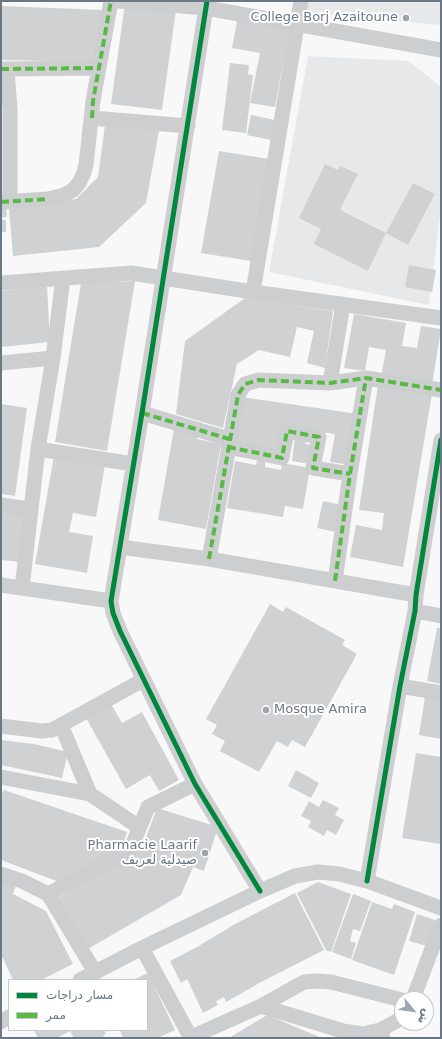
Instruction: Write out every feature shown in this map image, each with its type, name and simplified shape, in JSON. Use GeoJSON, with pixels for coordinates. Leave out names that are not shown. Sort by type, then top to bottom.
{"type":"FeatureCollection","features":[{"type":"Feature","properties":{"kind":"street"},"geometry":{"type":"LineString","coordinates":[[99,68],[4,69],[10,110],[6,202],[48,199],[64,195],[73,190],[81,179],[86,165],[110,1]]}},
{"type":"Feature","properties":{"kind":"street"},"geometry":{"type":"LineString","coordinates":[[119,1],[206,4],[298,24],[441,50]]}},
{"type":"Feature","properties":{"kind":"street"},"geometry":{"type":"LineString","coordinates":[[253,292],[301,1]]}},
{"type":"Feature","properties":{"kind":"street"},"geometry":{"type":"LineString","coordinates":[[206,4],[188,126],[111,601],[113,613],[120,631],[194,784],[260,891]]}},
{"type":"Feature","properties":{"kind":"street"},"geometry":{"type":"LineString","coordinates":[[92,118],[188,126]]}},
{"type":"Feature","properties":{"kind":"street"},"geometry":{"type":"LineString","coordinates":[[1,283],[131,273],[253,292],[441,318]]}},
{"type":"Feature","properties":{"kind":"street"},"geometry":{"type":"LineString","coordinates":[[22,588],[38,449],[53,358],[63,278]]}},
{"type":"Feature","properties":{"kind":"street"},"geometry":{"type":"LineString","coordinates":[[330,383],[344,304]]}},
{"type":"Feature","properties":{"kind":"street"},"geometry":{"type":"LineString","coordinates":[[1,364],[53,358]]}},
{"type":"Feature","properties":{"kind":"street"},"geometry":{"type":"LineString","coordinates":[[334,581],[366,378]]}},
{"type":"Feature","properties":{"kind":"street"},"geometry":{"type":"LineString","coordinates":[[209,559],[228,443],[238,395],[245,384],[259,380],[330,383],[366,378],[441,390]]}},
{"type":"Feature","properties":{"kind":"street"},"geometry":{"type":"LineString","coordinates":[[142,413],[228,443],[282,458],[287,431],[319,437],[313,468],[350,474]]}},
{"type":"Feature","properties":{"kind":"street"},"geometry":{"type":"LineString","coordinates":[[367,881],[400,686],[415,611],[416,595],[434,524],[441,440]]}},
{"type":"Feature","properties":{"kind":"street"},"geometry":{"type":"LineString","coordinates":[[38,449],[133,464]]}},
{"type":"Feature","properties":{"kind":"street"},"geometry":{"type":"LineString","coordinates":[[1,505],[31,509]]}},
{"type":"Feature","properties":{"kind":"street"},"geometry":{"type":"LineString","coordinates":[[120,547],[209,559],[416,595]]}},
{"type":"Feature","properties":{"kind":"street"},"geometry":{"type":"LineString","coordinates":[[1,585],[111,601]]}},
{"type":"Feature","properties":{"kind":"street"},"geometry":{"type":"LineString","coordinates":[[415,611],[441,616]]}},
{"type":"Feature","properties":{"kind":"street"},"geometry":{"type":"LineString","coordinates":[[1,726],[41,731],[52,730],[144,680]]}},
{"type":"Feature","properties":{"kind":"street"},"geometry":{"type":"LineString","coordinates":[[400,686],[441,693]]}},
{"type":"Feature","properties":{"kind":"street"},"geometry":{"type":"LineString","coordinates":[[61,726],[90,794]]}},
{"type":"Feature","properties":{"kind":"street"},"geometry":{"type":"LineString","coordinates":[[1,777],[90,794],[139,827]]}},
{"type":"Feature","properties":{"kind":"street"},"geometry":{"type":"LineString","coordinates":[[48,894],[128,851],[132,846],[148,808],[194,784]]}},
{"type":"Feature","properties":{"kind":"street"},"geometry":{"type":"LineString","coordinates":[[82,979],[142,948],[260,891],[295,876],[318,872],[339,874],[367,881],[441,908]]}},
{"type":"Feature","properties":{"kind":"street"},"geometry":{"type":"LineString","coordinates":[[1,874],[22,881],[48,894],[95,972]]}},
{"type":"Feature","properties":{"kind":"street"},"geometry":{"type":"LineString","coordinates":[[416,991],[441,924]]}},
{"type":"Feature","properties":{"kind":"street"},"geometry":{"type":"LineString","coordinates":[[142,948],[190,1038],[262,1006],[304,982],[331,982],[394,998]]}},
{"type":"Feature","properties":{"kind":"street"},"geometry":{"type":"LineString","coordinates":[[262,1006],[343,1031],[363,1034],[381,1034],[394,1023]]}},
{"type":"Feature","properties":{"kind":"shaded area","name":"College Borj Azaitoune"},"geometry":{"type":"Polygon","coordinates":[[[303,1],[441,1],[441,25],[301,12],[303,1]]]}},
{"type":"Feature","properties":{"kind":"shaded area"},"geometry":{"type":"Polygon","coordinates":[[[308,56],[409,61],[441,87],[441,208],[429,305],[269,272],[308,56]]]}},
{"type":"Feature","properties":{"kind":"building"},"geometry":{"type":"Polygon","coordinates":[[[125,3],[176,10],[162,110],[111,104],[125,3]]]}},
{"type":"Feature","properties":{"kind":"building"},"geometry":{"type":"Polygon","coordinates":[[[1,6],[104,10],[95,62],[1,60],[1,6]]]}},
{"type":"Feature","properties":{"kind":"building"},"geometry":{"type":"Polygon","coordinates":[[[238,16],[290,26],[275,107],[250,103],[260,53],[232,48],[238,16]]]}},
{"type":"Feature","properties":{"kind":"building"},"geometry":{"type":"Polygon","coordinates":[[[230,63],[249,65],[248,74],[253,75],[246,133],[222,130],[230,63]]]}},
{"type":"Feature","properties":{"kind":"building"},"geometry":{"type":"Polygon","coordinates":[[[251,115],[275,120],[271,140],[247,135],[251,115]]]}},
{"type":"Feature","properties":{"kind":"building"},"geometry":{"type":"Polygon","coordinates":[[[105,125],[159,131],[146,203],[99,247],[13,256],[9,209],[76,199],[98,177],[105,125]]]}},
{"type":"Feature","properties":{"kind":"building"},"geometry":{"type":"Polygon","coordinates":[[[219,151],[269,159],[251,261],[201,253],[219,151]]]}},
{"type":"Feature","properties":{"kind":"building"},"geometry":{"type":"Polygon","coordinates":[[[325,164],[338,170],[340,166],[358,174],[340,210],[386,233],[368,271],[314,244],[321,229],[299,218],[325,164]]]}},
{"type":"Feature","properties":{"kind":"building"},"geometry":{"type":"Polygon","coordinates":[[[413,183],[435,194],[408,245],[386,233],[413,183]]]}},
{"type":"Feature","properties":{"kind":"building"},"geometry":{"type":"Polygon","coordinates":[[[6,205],[7,217],[1,218],[1,206],[6,205]]]}},
{"type":"Feature","properties":{"kind":"building"},"geometry":{"type":"Polygon","coordinates":[[[1,220],[6,220],[6,232],[1,232],[1,220]]]}},
{"type":"Feature","properties":{"kind":"building"},"geometry":{"type":"Polygon","coordinates":[[[409,265],[436,270],[432,292],[405,287],[409,265]]]}},
{"type":"Feature","properties":{"kind":"building"},"geometry":{"type":"Polygon","coordinates":[[[135,281],[107,451],[55,442],[81,283],[135,281]]]}},
{"type":"Feature","properties":{"kind":"building"},"geometry":{"type":"Polygon","coordinates":[[[47,286],[50,342],[1,347],[1,291],[47,286]]]}},
{"type":"Feature","properties":{"kind":"building"},"geometry":{"type":"Polygon","coordinates":[[[245,298],[333,311],[325,368],[307,363],[314,331],[297,327],[290,357],[259,350],[237,364],[223,428],[176,414],[185,341],[245,298]]]}},
{"type":"Feature","properties":{"kind":"building"},"geometry":{"type":"Polygon","coordinates":[[[354,314],[406,323],[402,346],[417,348],[421,326],[441,329],[432,385],[381,377],[386,350],[369,347],[365,371],[344,368],[354,314]]]}},
{"type":"Feature","properties":{"kind":"building"},"geometry":{"type":"Polygon","coordinates":[[[378,385],[432,394],[403,567],[350,557],[356,525],[382,530],[384,513],[359,510],[378,385]]]}},
{"type":"Feature","properties":{"kind":"building"},"geometry":{"type":"Polygon","coordinates":[[[242,397],[358,414],[350,465],[330,462],[335,434],[281,427],[277,453],[235,447],[242,397]]]}},
{"type":"Feature","properties":{"kind":"building"},"geometry":{"type":"Polygon","coordinates":[[[1,404],[27,408],[15,496],[1,494],[1,404]]]}},
{"type":"Feature","properties":{"kind":"building"},"geometry":{"type":"Polygon","coordinates":[[[174,429],[199,433],[197,439],[221,444],[206,529],[158,520],[174,429]]]}},
{"type":"Feature","properties":{"kind":"building"},"geometry":{"type":"Polygon","coordinates":[[[295,437],[306,438],[305,444],[312,445],[309,464],[292,461],[295,437]]]}},
{"type":"Feature","properties":{"kind":"building"},"geometry":{"type":"Polygon","coordinates":[[[54,456],[105,465],[96,517],[73,513],[69,532],[93,536],[87,573],[35,564],[54,456]]]}},
{"type":"Feature","properties":{"kind":"building"},"geometry":{"type":"Polygon","coordinates":[[[258,456],[266,457],[265,467],[281,470],[282,463],[310,468],[303,509],[285,506],[283,517],[227,508],[235,461],[256,465],[258,456]]]}},
{"type":"Feature","properties":{"kind":"building"},"geometry":{"type":"Polygon","coordinates":[[[323,501],[342,505],[336,532],[317,528],[323,501]]]}},
{"type":"Feature","properties":{"kind":"building"},"geometry":{"type":"Polygon","coordinates":[[[1,508],[26,511],[20,562],[1,560],[1,508]]]}},
{"type":"Feature","properties":{"kind":"building"},"geometry":{"type":"Polygon","coordinates":[[[270,604],[283,612],[286,607],[345,640],[342,645],[357,654],[305,747],[292,740],[288,747],[277,741],[259,772],[220,751],[225,741],[212,734],[217,725],[206,719],[270,604]]]}},
{"type":"Feature","properties":{"kind":"building"},"geometry":{"type":"Polygon","coordinates":[[[437,628],[441,628],[441,684],[427,681],[437,628]]]}},
{"type":"Feature","properties":{"kind":"building"},"geometry":{"type":"Polygon","coordinates":[[[425,697],[441,700],[441,739],[419,735],[425,697]]]}},
{"type":"Feature","properties":{"kind":"building"},"geometry":{"type":"Polygon","coordinates":[[[111,704],[122,723],[142,712],[179,780],[159,791],[150,775],[126,789],[86,718],[111,704]]]}},
{"type":"Feature","properties":{"kind":"building"},"geometry":{"type":"Polygon","coordinates":[[[1,740],[34,744],[68,752],[62,778],[1,765],[1,740]]]}},
{"type":"Feature","properties":{"kind":"building"},"geometry":{"type":"Polygon","coordinates":[[[416,753],[441,757],[441,844],[402,838],[416,753]]]}},
{"type":"Feature","properties":{"kind":"building"},"geometry":{"type":"Polygon","coordinates":[[[296,770],[319,783],[311,798],[288,786],[296,770]]]}},
{"type":"Feature","properties":{"kind":"building"},"geometry":{"type":"Polygon","coordinates":[[[4,790],[127,832],[122,847],[59,882],[1,860],[1,795],[4,790]]]}},
{"type":"Feature","properties":{"kind":"building"},"geometry":{"type":"Polygon","coordinates":[[[323,800],[339,808],[335,815],[344,820],[336,835],[327,830],[324,836],[308,827],[311,821],[301,816],[309,801],[319,807],[323,800]]]}},
{"type":"Feature","properties":{"kind":"building"},"geometry":{"type":"Polygon","coordinates":[[[157,808],[218,827],[204,871],[193,867],[181,895],[86,950],[57,898],[142,848],[157,808]]]}},
{"type":"Feature","properties":{"kind":"building"},"geometry":{"type":"Polygon","coordinates":[[[1,880],[16,885],[13,894],[46,911],[73,964],[43,979],[13,979],[1,954],[1,880]]]}},
{"type":"Feature","properties":{"kind":"building"},"geometry":{"type":"Polygon","coordinates":[[[318,882],[351,894],[331,952],[326,950],[297,893],[318,882]]]}},
{"type":"Feature","properties":{"kind":"building"},"geometry":{"type":"Polygon","coordinates":[[[295,893],[324,950],[263,981],[226,1002],[224,997],[216,1001],[218,1005],[203,1013],[187,979],[181,983],[170,961],[235,924],[295,893]]]}},
{"type":"Feature","properties":{"kind":"building"},"geometry":{"type":"Polygon","coordinates":[[[353,894],[371,901],[360,931],[353,929],[350,941],[356,943],[351,959],[332,952],[353,894]]]}},
{"type":"Feature","properties":{"kind":"building"},"geometry":{"type":"Polygon","coordinates":[[[372,902],[392,909],[394,904],[415,912],[394,975],[352,960],[372,902]]]}},
{"type":"Feature","properties":{"kind":"building"},"geometry":{"type":"Polygon","coordinates":[[[417,914],[435,920],[427,946],[409,941],[417,914]]]}},
{"type":"Feature","properties":{"kind":"building"},"geometry":{"type":"Polygon","coordinates":[[[148,973],[175,1030],[158,1038],[123,1038],[120,1031],[148,1031],[148,979],[135,979],[148,973]]]}},
{"type":"Feature","properties":{"kind":"building"},"geometry":{"type":"Polygon","coordinates":[[[267,1015],[322,1038],[229,1038],[267,1015]]]}},
{"type":"Feature","properties":{"kind":"building"},"geometry":{"type":"Polygon","coordinates":[[[34,1031],[70,1031],[57,1038],[38,1038],[34,1031]]]}},
{"type":"Feature","properties":{"kind":"building"},"geometry":{"type":"Polygon","coordinates":[[[70,1031],[104,1031],[106,1034],[101,1038],[74,1038],[70,1031]]]}},
{"type":"Feature","properties":{"kind":"marked path"},"geometry":{"type":"LineString","coordinates":[[92,118],[93,101],[111,1]]}},
{"type":"Feature","properties":{"kind":"marked path"},"geometry":{"type":"LineString","coordinates":[[1,69],[99,68]]}},
{"type":"Feature","properties":{"kind":"marked path"},"geometry":{"type":"LineString","coordinates":[[1,202],[48,199]]}},
{"type":"Feature","properties":{"kind":"marked path"},"geometry":{"type":"LineString","coordinates":[[209,559],[238,395],[245,384],[259,380],[330,383],[366,378],[441,390]]}},
{"type":"Feature","properties":{"kind":"marked path"},"geometry":{"type":"LineString","coordinates":[[335,581],[350,474],[366,378]]}},
{"type":"Feature","properties":{"kind":"marked path"},"geometry":{"type":"LineString","coordinates":[[142,413],[229,439]]}},
{"type":"Feature","properties":{"kind":"marked path"},"geometry":{"type":"LineString","coordinates":[[228,447],[282,458],[287,431],[319,437],[313,468],[350,474]]}},
{"type":"Feature","properties":{"kind":"cycle path"},"geometry":{"type":"LineString","coordinates":[[207,1],[111,601],[113,613],[120,631],[195,784],[260,891]]}},
{"type":"Feature","properties":{"kind":"cycle path"},"geometry":{"type":"LineString","coordinates":[[367,881],[400,686],[415,611],[416,595],[441,440]]}},
{"type":"Feature","properties":{"kind":"place","name":"College Borj Azaitoune"},"geometry":{"type":"Point","coordinates":[406,18]}},
{"type":"Feature","properties":{"kind":"place","name":"Mosque Amira"},"geometry":{"type":"Point","coordinates":[266,710]}},
{"type":"Feature","properties":{"kind":"place","name":"Pharmacie Laarif صيدلية لعريف"},"geometry":{"type":"Point","coordinates":[205,853]}}]}
